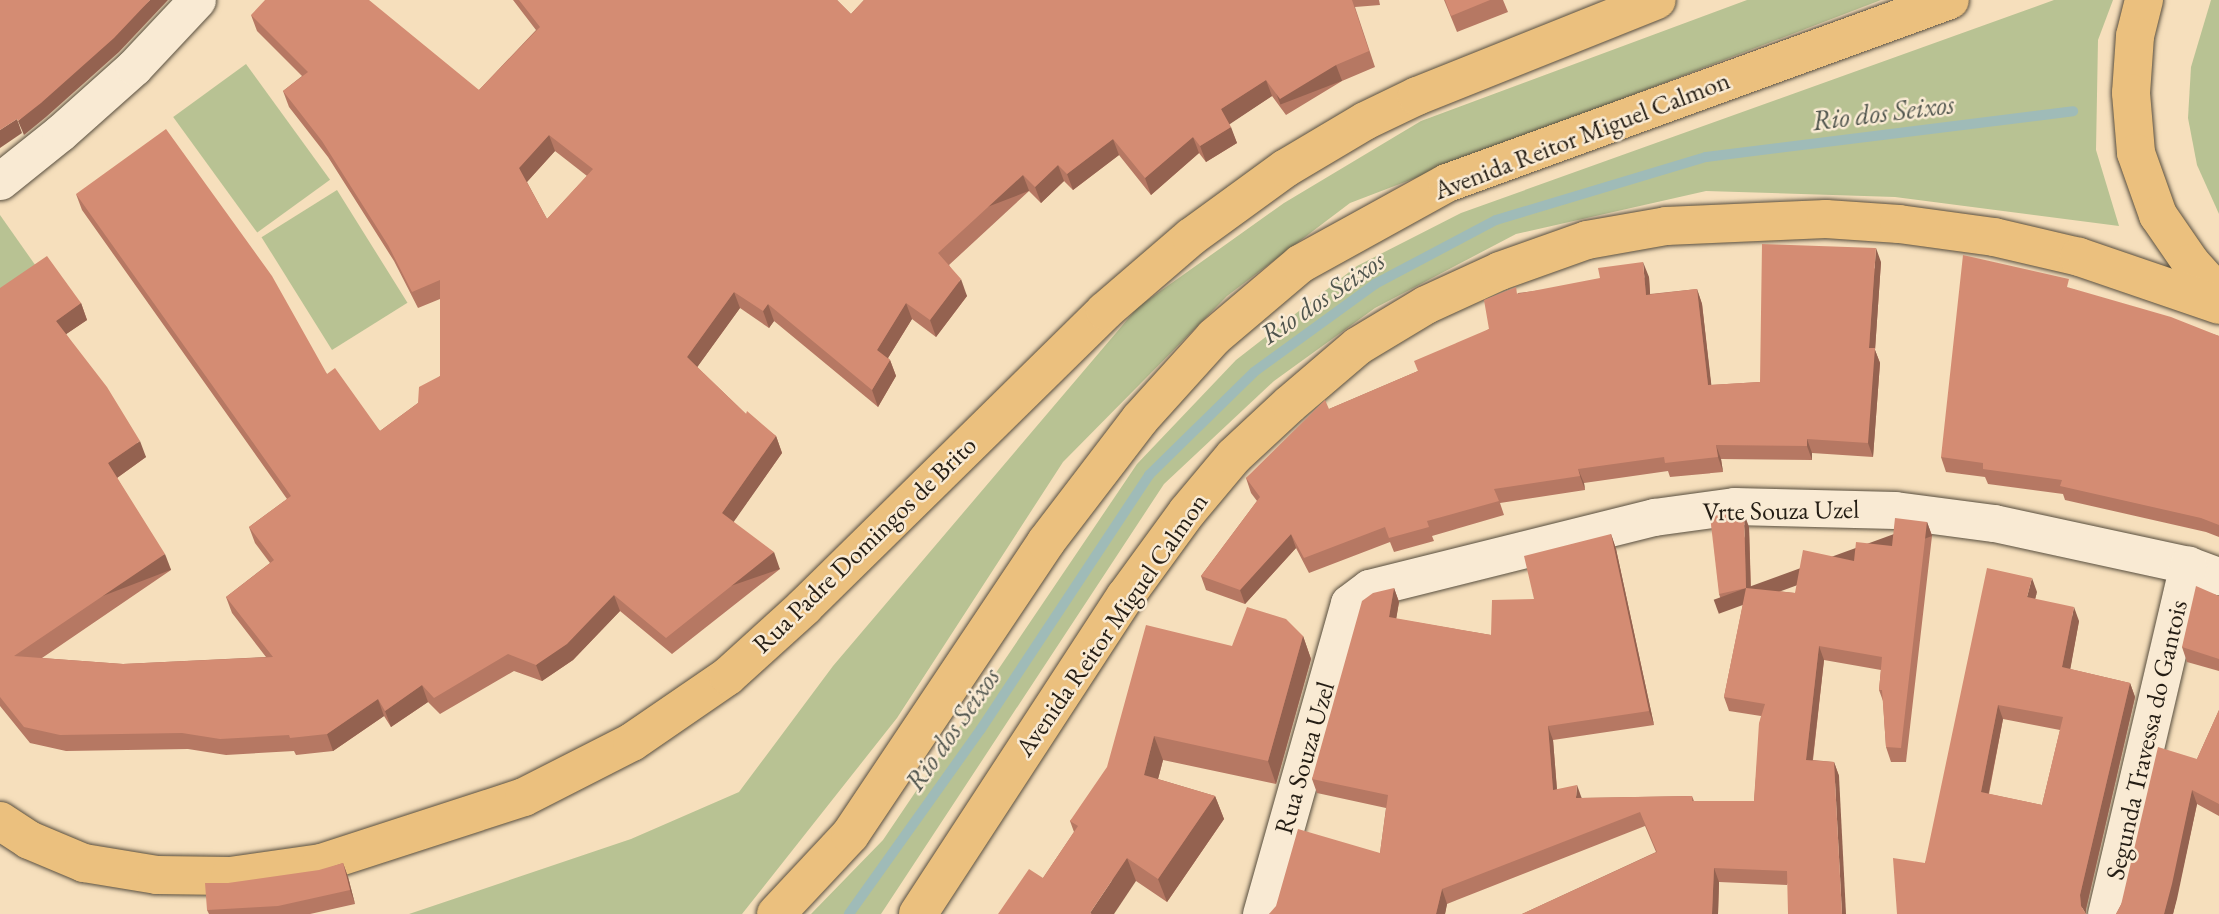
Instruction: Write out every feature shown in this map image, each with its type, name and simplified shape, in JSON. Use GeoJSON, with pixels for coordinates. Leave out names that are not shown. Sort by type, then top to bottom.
{"type":"FeatureCollection","features":[{"type":"Feature","properties":{"kind":"main road","name":"Rua Padre Domingos de Brito"},"geometry":{"type":"LineString","coordinates":[[0,821],[29,840],[84,863],[157,875],[230,876],[321,863],[524,797],[632,742],[728,676],[804,607],[1105,312],[1191,237],[1276,176],[1365,121],[1594,12],[1657,0]]}},
{"type":"Feature","properties":{"kind":"main road","name":"Avenida Reitor Miguel Calmon"},"geometry":{"type":"LineString","coordinates":[[776,914],[850,835],[1046,542],[1140,419],[1214,337],[1300,264],[1447,183],[1950,0]]}},
{"type":"Feature","properties":{"kind":"main road"},"geometry":{"type":"LineString","coordinates":[[2144,0],[2135,36],[2131,93],[2136,153],[2158,215],[2191,263],[2219,294]]}},
{"type":"Feature","properties":{"kind":"main road","name":"Avenida Reitor Miguel Calmon"},"geometry":{"type":"LineString","coordinates":[[918,914],[1125,597],[1187,512],[1234,456],[1358,346],[1426,306],[1500,271],[1587,240],[1666,226],[1826,219],[1899,224],[1994,237],[2079,257],[2219,305]]}},
{"type":"Feature","properties":{"kind":"street"},"geometry":{"type":"LineString","coordinates":[[0,181],[60,133],[134,67],[197,0]]}},
{"type":"Feature","properties":{"kind":"street","name":"Vrte Souza Uzel"},"geometry":{"type":"LineString","coordinates":[[1349,603],[1369,588],[1654,517],[1734,506],[1895,510],[1994,523],[2204,571]]}},
{"type":"Feature","properties":{"kind":"street","name":"Segunda Travessa do Gantois"},"geometry":{"type":"LineString","coordinates":[[2106,914],[2204,571]]}},
{"type":"Feature","properties":{"kind":"street","name":"Rua Souza Uzel"},"geometry":{"type":"LineString","coordinates":[[1261,914],[1349,603]]}},
{"type":"Feature","properties":{"kind":"green space"},"geometry":{"type":"Polygon","coordinates":[[[1747,0],[1881,0],[1350,203],[1227,296],[1063,462],[897,718],[742,914],[409,914],[631,839],[739,792],[833,666],[1138,307],[1284,203],[1421,121],[1747,0]]]}},
{"type":"Feature","properties":{"kind":"green space"},"geometry":{"type":"Polygon","coordinates":[[[2054,0],[2113,0],[2098,40],[2096,150],[2119,226],[1895,197],[1706,191],[1516,234],[1375,308],[1274,381],[1164,484],[881,914],[811,914],[883,840],[1137,464],[1236,360],[1357,266],[1461,213],[2054,0]]]}},
{"type":"Feature","properties":{"kind":"green space"},"geometry":{"type":"Polygon","coordinates":[[[2211,0],[2219,0],[2219,214],[2197,165],[2188,118],[2191,67],[2211,0]]]}},
{"type":"Feature","properties":{"kind":"green space"},"geometry":{"type":"Polygon","coordinates":[[[246,64],[330,180],[257,233],[173,117],[246,64]]]}},
{"type":"Feature","properties":{"kind":"green space"},"geometry":{"type":"Polygon","coordinates":[[[337,190],[407,303],[332,350],[262,237],[337,190]]]}},
{"type":"Feature","properties":{"kind":"green space"},"geometry":{"type":"Polygon","coordinates":[[[0,215],[38,269],[0,296],[0,215]]]}},
{"type":"Feature","properties":{"kind":"building"},"geometry":{"type":"Polygon","coordinates":[[[0,0],[150,0],[114,38],[41,103],[18,121],[17,119],[0,130],[0,0]]]}},
{"type":"Feature","properties":{"kind":"building"},"geometry":{"type":"Polygon","coordinates":[[[265,0],[369,0],[479,90],[540,27],[519,0],[837,0],[851,14],[864,0],[1352,0],[1369,51],[1336,65],[1280,99],[1266,80],[1221,109],[1231,127],[1200,146],[1193,137],[1145,178],[1113,139],[1067,174],[1058,165],[1035,187],[1023,175],[938,253],[961,279],[930,320],[906,303],[877,350],[890,360],[872,390],[768,304],[763,311],[734,292],[687,357],[746,414],[747,411],[776,436],[722,513],[774,552],[666,638],[614,595],[567,644],[536,665],[508,654],[434,698],[422,685],[385,711],[378,699],[327,734],[290,738],[289,735],[220,739],[182,733],[60,735],[24,727],[0,697],[0,288],[47,256],[81,303],[56,321],[107,387],[140,441],[108,463],[165,554],[14,656],[123,664],[273,657],[226,597],[274,560],[249,527],[291,496],[76,194],[166,129],[272,276],[327,374],[335,368],[380,431],[418,403],[419,387],[440,376],[440,280],[412,292],[388,245],[322,141],[283,91],[308,72],[251,15],[265,0]],[[549,135],[519,168],[547,219],[593,169],[549,135]]]}},
{"type":"Feature","properties":{"kind":"building"},"geometry":{"type":"Polygon","coordinates":[[[1445,0],[1490,0],[1451,16],[1445,0]]]}},
{"type":"Feature","properties":{"kind":"building"},"geometry":{"type":"Polygon","coordinates":[[[1762,244],[1876,248],[1869,348],[1875,348],[1868,443],[1807,439],[1807,446],[1716,445],[1718,457],[1665,463],[1664,457],[1578,469],[1580,476],[1494,489],[1499,501],[1427,521],[1429,527],[1389,538],[1385,527],[1304,558],[1291,534],[1240,590],[1201,576],[1260,497],[1246,478],[1325,400],[1329,409],[1418,371],[1414,361],[1489,329],[1484,300],[1516,287],[1517,294],[1600,278],[1598,268],[1643,262],[1646,295],[1697,289],[1708,385],[1760,382],[1762,244]]]}},
{"type":"Feature","properties":{"kind":"building"},"geometry":{"type":"Polygon","coordinates":[[[1963,255],[2069,279],[2067,287],[2171,317],[2219,336],[2219,525],[2201,518],[2060,486],[2062,480],[1983,469],[1983,463],[1941,457],[1963,255]]]}},
{"type":"Feature","properties":{"kind":"building"},"geometry":{"type":"Polygon","coordinates":[[[1744,513],[1746,588],[1719,594],[1710,516],[1744,513]]]}},
{"type":"Feature","properties":{"kind":"building"},"geometry":{"type":"Polygon","coordinates":[[[1895,518],[1927,522],[1901,748],[1886,747],[1882,690],[1879,690],[1882,657],[1819,646],[1806,760],[1834,762],[1842,914],[1788,914],[1787,871],[1714,868],[1712,914],[1522,914],[1657,852],[1640,812],[1442,889],[1436,914],[1269,914],[1276,906],[1298,829],[1380,853],[1388,795],[1312,779],[1362,601],[1373,593],[1394,588],[1389,617],[1491,635],[1492,600],[1534,599],[1524,556],[1611,534],[1649,711],[1548,726],[1553,790],[1577,785],[1576,798],[1692,796],[1692,801],[1754,801],[1759,723],[1765,704],[1724,697],[1746,588],[1795,593],[1803,550],[1854,561],[1856,542],[1892,546],[1895,518]]]}},
{"type":"Feature","properties":{"kind":"building"},"geometry":{"type":"Polygon","coordinates":[[[1987,568],[2032,578],[2027,597],[2074,607],[2062,667],[2130,683],[2080,895],[2081,906],[2086,914],[1897,914],[1893,858],[1925,863],[1987,568]],[[1998,705],[1981,792],[2042,805],[2063,717],[1998,705]]]}},
{"type":"Feature","properties":{"kind":"building"},"geometry":{"type":"Polygon","coordinates":[[[2196,586],[2219,596],[2219,659],[2182,647],[2196,586]]]}},
{"type":"Feature","properties":{"kind":"building"},"geometry":{"type":"Polygon","coordinates":[[[1247,607],[1286,619],[1303,636],[1268,761],[1154,736],[1144,775],[1215,796],[1158,879],[1127,858],[1090,913],[1092,914],[998,914],[1029,869],[1043,878],[1078,826],[1070,821],[1107,767],[1146,625],[1232,646],[1247,607]]]}},
{"type":"Feature","properties":{"kind":"building"},"geometry":{"type":"Polygon","coordinates":[[[2219,710],[2219,804],[2192,790],[2164,914],[2116,914],[2121,905],[2158,747],[2197,759],[2219,710]]]}},
{"type":"Feature","properties":{"kind":"building"},"geometry":{"type":"Polygon","coordinates":[[[343,863],[350,890],[278,906],[207,910],[205,883],[228,883],[319,870],[343,863]]]}},
{"type":"Feature","properties":{"kind":"waterway","name":"Rio dos Seixos"},"geometry":{"type":"LineString","coordinates":[[849,914],[981,729],[1149,475],[1254,372],[1375,284],[1496,220],[1706,157],[2073,111]]}}]}
